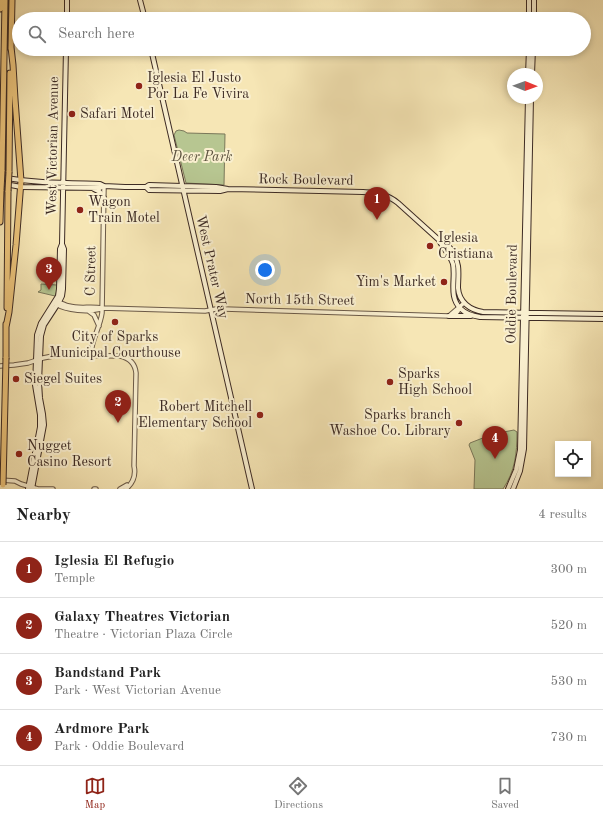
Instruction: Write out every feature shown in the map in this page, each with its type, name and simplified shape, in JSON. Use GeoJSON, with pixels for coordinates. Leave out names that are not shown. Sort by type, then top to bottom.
{"type":"FeatureCollection","features":[{"type":"Feature","properties":{"kind":"highway"},"geometry":{"type":"LineString","coordinates":[[0,9],[1,0]]}},
{"type":"Feature","properties":{"kind":"highway"},"geometry":{"type":"LineString","coordinates":[[0,222],[5,0]]}},
{"type":"Feature","properties":{"kind":"highway"},"geometry":{"type":"LineString","coordinates":[[3,488],[12,0]]}},
{"type":"Feature","properties":{"kind":"highway"},"geometry":{"type":"LineString","coordinates":[[6,327],[17,239],[21,184],[11,47]]}},
{"type":"Feature","properties":{"kind":"main road"},"geometry":{"type":"LineString","coordinates":[[67,0],[67,12]]}},
{"type":"Feature","properties":{"kind":"main road"},"geometry":{"type":"LineString","coordinates":[[140,0],[143,12]]}},
{"type":"Feature","properties":{"kind":"main road"},"geometry":{"type":"LineString","coordinates":[[529,0],[529,12]]}},
{"type":"Feature","properties":{"kind":"main road"},"geometry":{"type":"LineString","coordinates":[[534,0],[534,12]]}},
{"type":"Feature","properties":{"kind":"main road","name":"West Victorian Avenue"},"geometry":{"type":"LineString","coordinates":[[30,488],[40,427],[40,415],[36,399],[35,386],[37,360],[36,342],[38,329],[42,320],[57,303],[59,290],[60,249],[62,244],[66,56]]}},
{"type":"Feature","properties":{"kind":"main road","name":"West Prater Way"},"geometry":{"type":"LineString","coordinates":[[154,56],[252,489]]}},
{"type":"Feature","properties":{"kind":"main road"},"geometry":{"type":"LineString","coordinates":[[528,68],[529,56]]}},
{"type":"Feature","properties":{"kind":"main road"},"geometry":{"type":"LineString","coordinates":[[532,56],[532,68]]}},
{"type":"Feature","properties":{"kind":"main road","name":"Oddie Boulevard"},"geometry":{"type":"LineString","coordinates":[[513,489],[520,471],[524,449],[528,104]]}},
{"type":"Feature","properties":{"kind":"main road","name":"Oddie Boulevard"},"geometry":{"type":"LineString","coordinates":[[508,489],[516,470],[520,450],[528,248],[531,104]]}},
{"type":"Feature","properties":{"kind":"main road","name":"Rock Boulevard"},"geometry":{"type":"LineString","coordinates":[[0,177],[21,184]]}},
{"type":"Feature","properties":{"kind":"main road","name":"Rock Boulevard"},"geometry":{"type":"LineString","coordinates":[[0,183],[63,185],[100,184],[104,186],[146,187],[149,190],[216,186],[228,189],[380,193],[391,198],[439,240],[447,245],[455,257],[458,270],[458,290],[464,303]]}},
{"type":"Feature","properties":{"kind":"main road","name":"Rock Boulevard"},"geometry":{"type":"LineString","coordinates":[[63,185],[94,188],[102,188],[104,186]]}},
{"type":"Feature","properties":{"kind":"main road"},"geometry":{"type":"LineString","coordinates":[[94,188],[99,191],[104,198]]}},
{"type":"Feature","properties":{"kind":"main road","name":"Rock Boulevard"},"geometry":{"type":"LineString","coordinates":[[439,240],[452,262],[454,269],[455,301],[460,308]]}},
{"type":"Feature","properties":{"kind":"main road"},"geometry":{"type":"LineString","coordinates":[[464,303],[472,309],[478,311],[603,319]]}},
{"type":"Feature","properties":{"kind":"main road"},"geometry":{"type":"LineString","coordinates":[[460,308],[466,313],[476,316]]}},
{"type":"Feature","properties":{"kind":"main road"},"geometry":{"type":"LineString","coordinates":[[449,316],[603,314]]}},
{"type":"Feature","properties":{"kind":"street","name":"C Street"},"geometry":{"type":"LineString","coordinates":[[91,355],[92,342],[99,326],[102,308],[104,186]]}},
{"type":"Feature","properties":{"kind":"street","name":"North 15th Street"},"geometry":{"type":"LineString","coordinates":[[57,303],[70,309],[95,310],[102,308]]}},
{"type":"Feature","properties":{"kind":"street","name":"North 15th Street"},"geometry":{"type":"LineString","coordinates":[[57,303],[70,306],[102,308],[205,311],[224,309],[449,316]]}},
{"type":"Feature","properties":{"kind":"street"},"geometry":{"type":"LineString","coordinates":[[449,316],[464,303]]}},
{"type":"Feature","properties":{"kind":"street"},"geometry":{"type":"LineString","coordinates":[[86,310],[94,315],[99,326]]}},
{"type":"Feature","properties":{"kind":"street"},"geometry":{"type":"LineString","coordinates":[[0,366],[28,364],[37,360],[58,355],[122,356],[132,361],[135,367],[136,379],[135,469],[134,478],[130,486],[126,489]]}},
{"type":"Feature","properties":{"kind":"street"},"geometry":{"type":"LineString","coordinates":[[120,489],[129,483],[132,478],[134,466]]}},
{"type":"Feature","properties":{"kind":"street"},"geometry":{"type":"LineString","coordinates":[[0,480],[15,481],[30,488],[54,489]]}},
{"type":"Feature","properties":{"kind":"green space","name":"Deer Park"},"geometry":{"type":"Polygon","coordinates":[[[179,130],[187,133],[225,134],[224,185],[186,183],[174,135],[176,131],[179,130]]]}},
{"type":"Feature","properties":{"kind":"green space"},"geometry":{"type":"Polygon","coordinates":[[[41,284],[57,285],[55,296],[38,292],[41,290],[41,284]]]}},
{"type":"Feature","properties":{"kind":"green space"},"geometry":{"type":"Polygon","coordinates":[[[514,430],[517,432],[513,469],[503,489],[474,489],[475,460],[469,445],[470,443],[493,434],[514,430]]]}},
{"type":"Feature","properties":{"kind":"place","name":"Iglesia El Justo Por La Fe Vivira"},"geometry":{"type":"Point","coordinates":[139,86]}},
{"type":"Feature","properties":{"kind":"place","name":"Safari Motel"},"geometry":{"type":"Point","coordinates":[72,114]}},
{"type":"Feature","properties":{"kind":"place","name":"Wagon Train Motel"},"geometry":{"type":"Point","coordinates":[80,210]}},
{"type":"Feature","properties":{"kind":"place","name":"Iglesia El Refugio"},"geometry":{"type":"Point","coordinates":[377,220]}},
{"type":"Feature","properties":{"kind":"place","name":"Iglesia Cristiana"},"geometry":{"type":"Point","coordinates":[430,246]}},
{"type":"Feature","properties":{"kind":"place","name":"Yim's Market"},"geometry":{"type":"Point","coordinates":[444,282]}},
{"type":"Feature","properties":{"kind":"place","name":"Bandstand Park"},"geometry":{"type":"Point","coordinates":[49,290]}},
{"type":"Feature","properties":{"kind":"place","name":"City of Sparks Municipal Courthouse"},"geometry":{"type":"Point","coordinates":[115,322]}},
{"type":"Feature","properties":{"kind":"place","name":"Siegel Suites"},"geometry":{"type":"Point","coordinates":[16,379]}},
{"type":"Feature","properties":{"kind":"place","name":"Sparks High School"},"geometry":{"type":"Point","coordinates":[390,382]}},
{"type":"Feature","properties":{"kind":"place","name":"Robert Mitchell Elementary School"},"geometry":{"type":"Point","coordinates":[260,415]}},
{"type":"Feature","properties":{"kind":"place","name":"Galaxy Theatres Victorian"},"geometry":{"type":"Point","coordinates":[118,423]}},
{"type":"Feature","properties":{"kind":"place","name":"Sparks branch Washoe Co. Library"},"geometry":{"type":"Point","coordinates":[459,423]}},
{"type":"Feature","properties":{"kind":"place","name":"Nugget Casino Resort"},"geometry":{"type":"Point","coordinates":[19,454]}},
{"type":"Feature","properties":{"kind":"place","name":"Ardmore Park"},"geometry":{"type":"Point","coordinates":[495,459]}}]}
